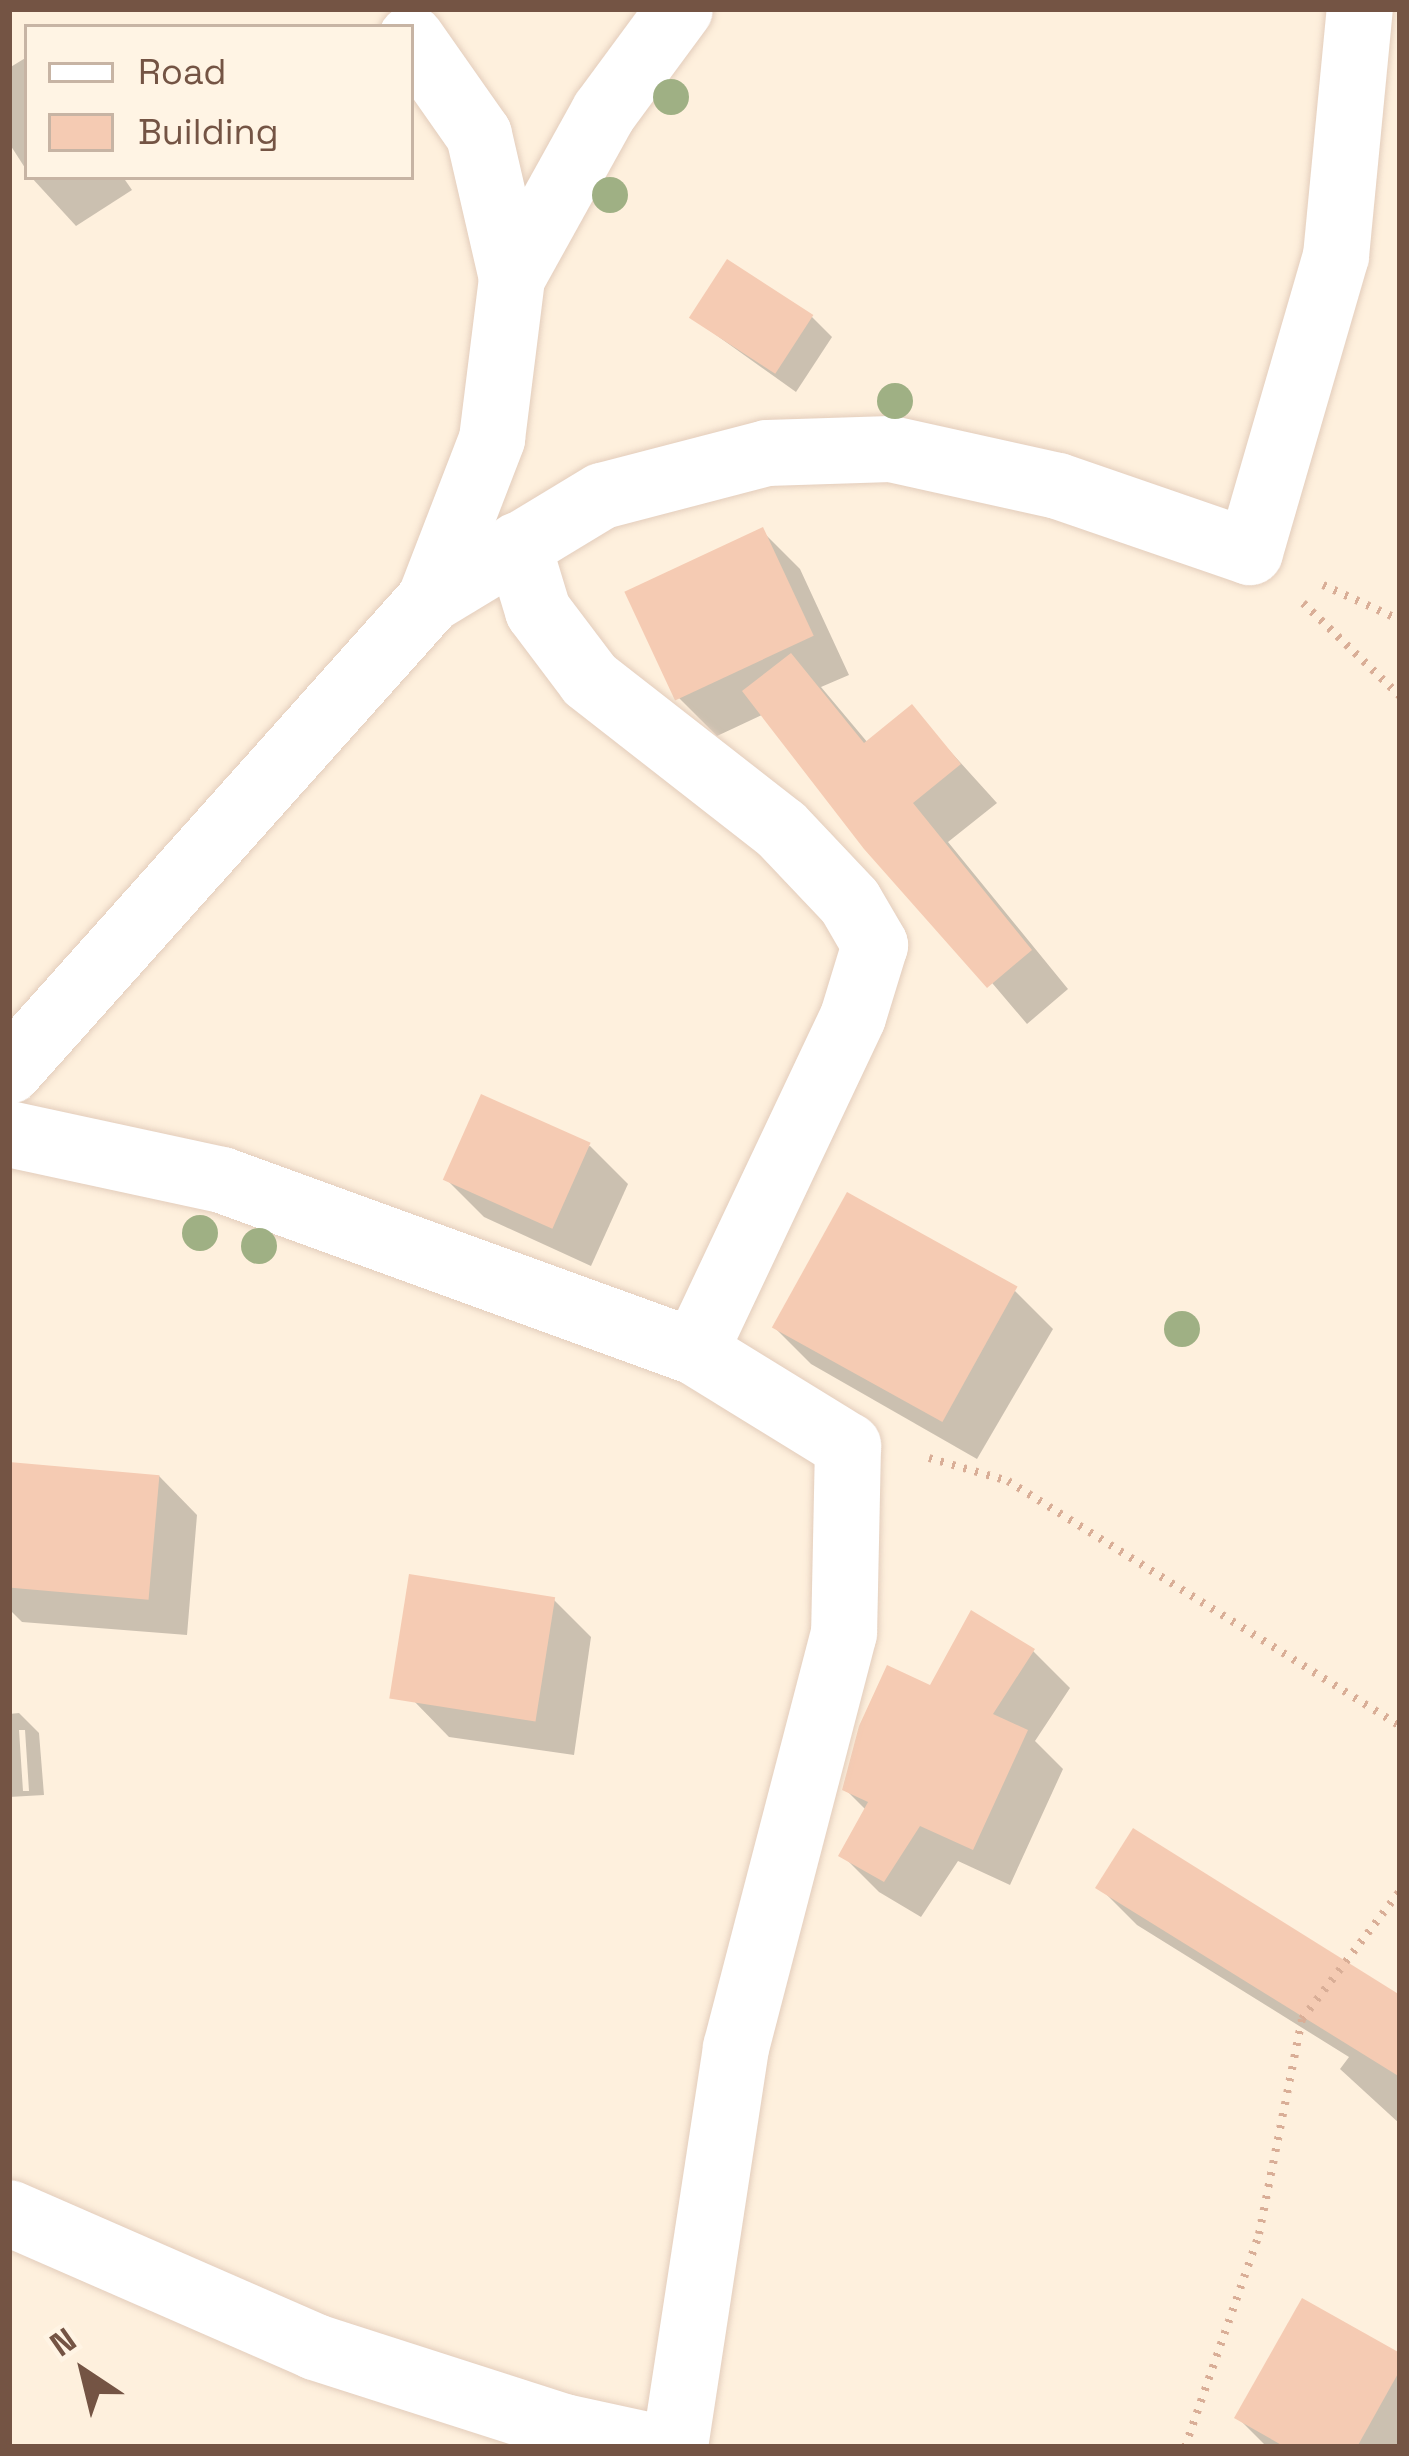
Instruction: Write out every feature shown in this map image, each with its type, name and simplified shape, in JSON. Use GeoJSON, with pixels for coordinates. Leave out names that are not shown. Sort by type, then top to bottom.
{"type":"FeatureCollection","features":[{"type":"Feature","properties":{"kind":"street"},"geometry":{"type":"LineString","coordinates":[[512,278],[604,112],[680,9]]}},
{"type":"Feature","properties":{"kind":"street"},"geometry":{"type":"LineString","coordinates":[[9,1071],[430,600],[602,496],[767,453],[892,449],[1058,486],[1250,552],[1336,256],[1360,9]]}},
{"type":"Feature","properties":{"kind":"street"},"geometry":{"type":"LineString","coordinates":[[414,42],[479,135],[512,278],[492,439],[430,600]]}},
{"type":"Feature","properties":{"kind":"street"},"geometry":{"type":"LineString","coordinates":[[518,545],[538,611],[590,680],[781,829],[850,902],[875,944],[853,1017],[695,1352]]}},
{"type":"Feature","properties":{"kind":"street"},"geometry":{"type":"LineString","coordinates":[[9,1134],[221,1180],[695,1352],[848,1446],[844,1633],[736,2048],[675,2447]]}},
{"type":"Feature","properties":{"kind":"street"},"geometry":{"type":"LineString","coordinates":[[9,2213],[315,2347],[564,2427],[656,2447]]}},
{"type":"Feature","properties":{"kind":"path"},"geometry":{"type":"LineString","coordinates":[[1250,552],[1400,696]]}},
{"type":"Feature","properties":{"kind":"path"},"geometry":{"type":"LineString","coordinates":[[848,1446],[895,1448],[1008,1481],[1400,1726]]}},
{"type":"Feature","properties":{"kind":"path"},"geometry":{"type":"LineString","coordinates":[[1185,2447],[1259,2234],[1302,2019],[1400,1892]]}},
{"type":"Feature","properties":{"kind":"building"},"geometry":{"type":"Polygon","coordinates":[[[727,259],[813,315],[775,374],[689,318],[727,259]]]}},
{"type":"Feature","properties":{"kind":"building"},"geometry":{"type":"Polygon","coordinates":[[[763,527],[814,636],[675,700],[624,592],[763,527]]]}},
{"type":"Feature","properties":{"kind":"building"},"geometry":{"type":"Polygon","coordinates":[[[791,653],[864,743],[912,704],[961,764],[913,803],[1032,950],[987,988],[864,849],[742,691],[791,653]]]}},
{"type":"Feature","properties":{"kind":"building"},"geometry":{"type":"Polygon","coordinates":[[[481,1094],[591,1143],[552,1229],[443,1180],[481,1094]]]}},
{"type":"Feature","properties":{"kind":"building"},"geometry":{"type":"Polygon","coordinates":[[[847,1192],[1018,1287],[942,1422],[772,1328],[847,1192]]]}},
{"type":"Feature","properties":{"kind":"building"},"geometry":{"type":"Polygon","coordinates":[[[9,1462],[159,1475],[149,1600],[9,1587],[9,1462]]]}},
{"type":"Feature","properties":{"kind":"building"},"geometry":{"type":"Polygon","coordinates":[[[409,1574],[555,1597],[535,1722],[389,1698],[409,1574]]]}},
{"type":"Feature","properties":{"kind":"building"},"geometry":{"type":"Polygon","coordinates":[[[971,1610],[1035,1649],[993,1714],[1028,1730],[973,1850],[920,1826],[884,1882],[838,1856],[868,1802],[842,1790],[859,1726],[887,1665],[930,1685],[971,1610]]]}},
{"type":"Feature","properties":{"kind":"building"},"geometry":{"type":"Polygon","coordinates":[[[1133,1828],[1400,1995],[1400,2077],[1095,1888],[1133,1828]]]}},
{"type":"Feature","properties":{"kind":"building"},"geometry":{"type":"Polygon","coordinates":[[[1302,2298],[1400,2353],[1400,2370],[1357,2447],[1285,2447],[1234,2418],[1302,2298]]]}}]}
